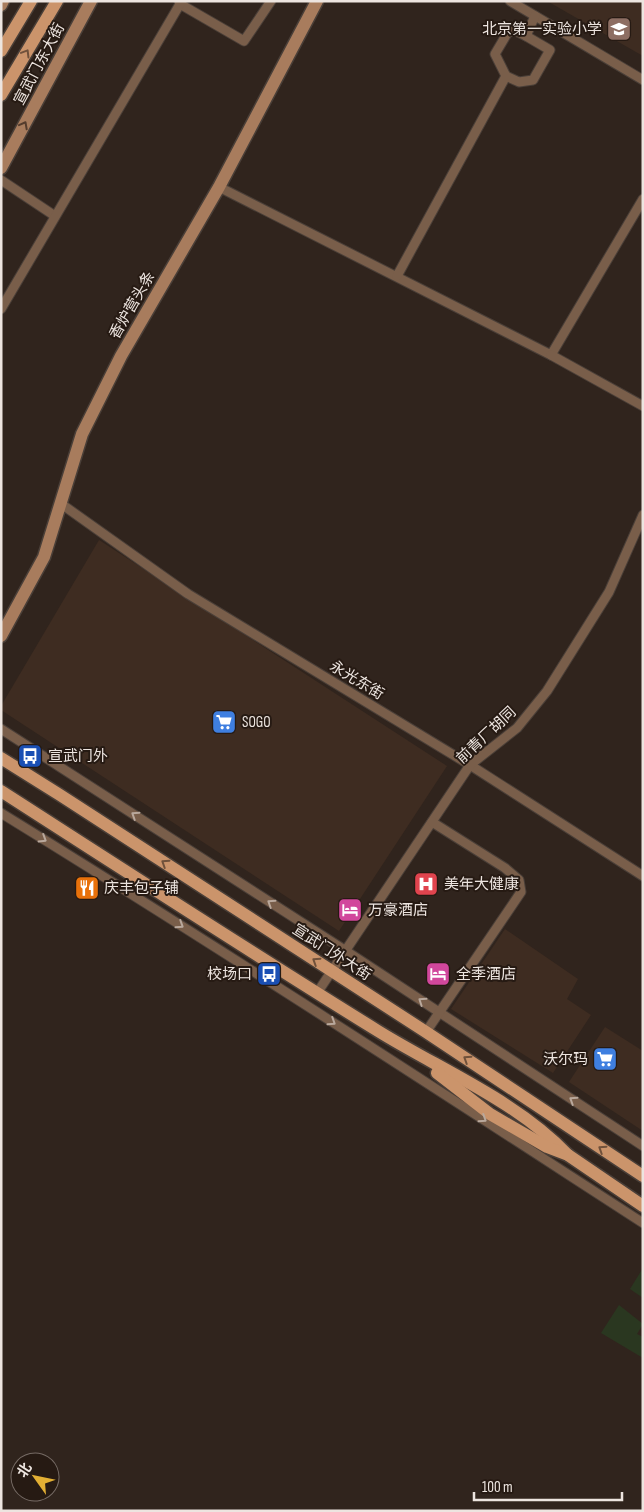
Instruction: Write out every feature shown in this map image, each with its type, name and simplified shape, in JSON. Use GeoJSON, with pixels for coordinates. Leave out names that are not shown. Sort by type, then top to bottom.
{"type":"FeatureCollection","features":[{"type":"Feature","properties":{"kind":"main road"},"geometry":{"type":"LineString","coordinates":[[1,51],[30,1]]}},
{"type":"Feature","properties":{"kind":"main road","name":"宣武门东大街"},"geometry":{"type":"LineString","coordinates":[[1,95],[57,1]]}},
{"type":"Feature","properties":{"kind":"main road","name":"宣武门外大街"},"geometry":{"type":"LineString","coordinates":[[1,758],[426,1032],[643,1176]]}},
{"type":"Feature","properties":{"kind":"main road"},"geometry":{"type":"LineString","coordinates":[[1,791],[317,994],[397,1043],[492,1096],[554,1140],[568,1156],[643,1206]]}},
{"type":"Feature","properties":{"kind":"street","name":"宣武门东大街"},"geometry":{"type":"LineString","coordinates":[[1,168],[92,1]]}},
{"type":"Feature","properties":{"kind":"street"},"geometry":{"type":"LineString","coordinates":[[1,309],[179,3],[244,41],[271,1]]}},
{"type":"Feature","properties":{"kind":"street","name":"香炉营头条"},"geometry":{"type":"LineString","coordinates":[[1,636],[44,557],[86,425],[121,356],[219,188],[317,1]]}},
{"type":"Feature","properties":{"kind":"street"},"geometry":{"type":"LineString","coordinates":[[510,1],[643,80]]}},
{"type":"Feature","properties":{"kind":"street"},"geometry":{"type":"LineString","coordinates":[[526,36],[535,16]]}},
{"type":"Feature","properties":{"kind":"street"},"geometry":{"type":"LineString","coordinates":[[516,31],[550,50],[533,80],[519,82],[506,76],[495,54],[508,32],[516,31]]}},
{"type":"Feature","properties":{"kind":"street"},"geometry":{"type":"LineString","coordinates":[[397,276],[506,76]]}},
{"type":"Feature","properties":{"kind":"street"},"geometry":{"type":"LineString","coordinates":[[1,180],[55,216]]}},
{"type":"Feature","properties":{"kind":"street"},"geometry":{"type":"LineString","coordinates":[[219,188],[551,355],[643,406]]}},
{"type":"Feature","properties":{"kind":"street"},"geometry":{"type":"LineString","coordinates":[[551,355],[643,198]]}},
{"type":"Feature","properties":{"kind":"street","name":"永光东街"},"geometry":{"type":"LineString","coordinates":[[60,504],[188,594],[470,765],[643,876]]}},
{"type":"Feature","properties":{"kind":"street","name":"前青厂胡同"},"geometry":{"type":"LineString","coordinates":[[317,994],[470,765],[518,728],[547,691],[609,592],[643,515]]}},
{"type":"Feature","properties":{"kind":"street"},"geometry":{"type":"LineString","coordinates":[[1,728],[643,1146]]}},
{"type":"Feature","properties":{"kind":"street"},"geometry":{"type":"LineString","coordinates":[[1,813],[127,891],[643,1223]]}},
{"type":"Feature","properties":{"kind":"street"},"geometry":{"type":"LineString","coordinates":[[426,1032],[521,892],[519,880],[505,868],[432,822]]}},
{"type":"Feature","properties":{"kind":"shaded area","name":"北京第一实验小学"},"geometry":{"type":"Polygon","coordinates":[[[547,1],[643,1],[643,56],[547,1]]]}},
{"type":"Feature","properties":{"kind":"shaded area"},"geometry":{"type":"Polygon","coordinates":[[[99,540],[447,766],[339,931],[1,710],[1,706],[99,540]]]}},
{"type":"Feature","properties":{"kind":"shaded area"},"geometry":{"type":"Polygon","coordinates":[[[505,929],[578,979],[567,999],[591,1015],[553,1073],[451,1009],[505,929]]]}},
{"type":"Feature","properties":{"kind":"shaded area","name":"沃尔玛"},"geometry":{"type":"Polygon","coordinates":[[[605,1027],[643,1051],[643,1131],[569,1082],[605,1027]]]}},
{"type":"Feature","properties":{"kind":"green space"},"geometry":{"type":"Polygon","coordinates":[[[643,1268],[643,1298],[630,1289],[643,1268]]]}},
{"type":"Feature","properties":{"kind":"green space"},"geometry":{"type":"Polygon","coordinates":[[[619,1305],[643,1324],[637,1334],[643,1337],[643,1358],[601,1333],[619,1305]]]}},
{"type":"Feature","properties":{"kind":"place","name":"北京第一实验小学"},"geometry":{"type":"Point","coordinates":[619,29]}},
{"type":"Feature","properties":{"kind":"place","name":"SOGO"},"geometry":{"type":"Point","coordinates":[224,722]}},
{"type":"Feature","properties":{"kind":"place","name":"宣武门外"},"geometry":{"type":"Point","coordinates":[30,756]}},
{"type":"Feature","properties":{"kind":"place","name":"美年大健康"},"geometry":{"type":"Point","coordinates":[426,884]}},
{"type":"Feature","properties":{"kind":"place","name":"庆丰包子铺"},"geometry":{"type":"Point","coordinates":[87,888]}},
{"type":"Feature","properties":{"kind":"place","name":"万豪酒店"},"geometry":{"type":"Point","coordinates":[350,910]}},
{"type":"Feature","properties":{"kind":"place","name":"校场口"},"geometry":{"type":"Point","coordinates":[269,974]}},
{"type":"Feature","properties":{"kind":"place","name":"全季酒店"},"geometry":{"type":"Point","coordinates":[438,974]}},
{"type":"Feature","properties":{"kind":"place","name":"沃尔玛"},"geometry":{"type":"Point","coordinates":[605,1059]}}]}
